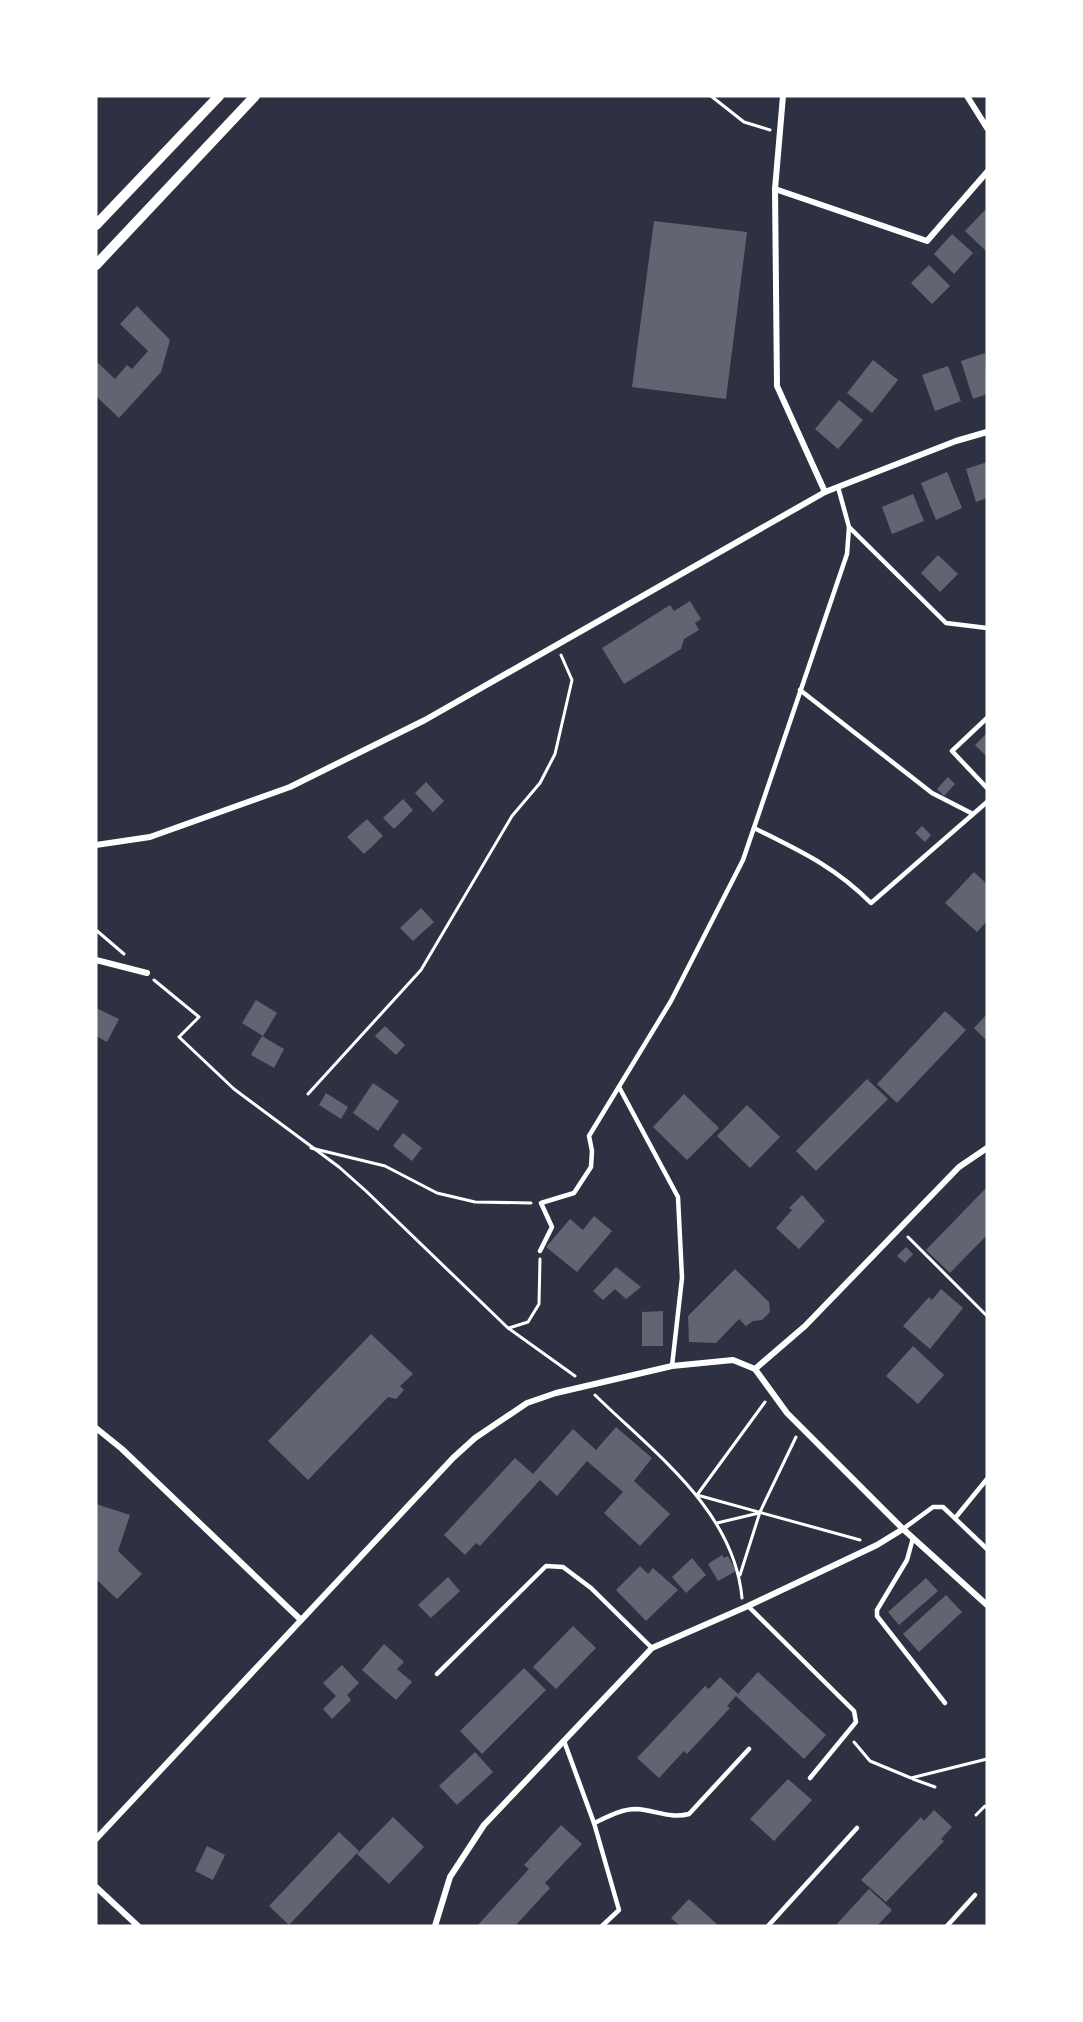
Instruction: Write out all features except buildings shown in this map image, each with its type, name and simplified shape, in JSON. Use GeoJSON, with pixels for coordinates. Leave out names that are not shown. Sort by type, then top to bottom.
{"type":"FeatureCollection","features":[{"type":"Feature","properties":{"kind":"street"},"geometry":{"type":"LineString","coordinates":[[96,225],[219,96]]}},
{"type":"Feature","properties":{"kind":"street"},"geometry":{"type":"LineString","coordinates":[[96,265],[255,96]]}},
{"type":"Feature","properties":{"kind":"street"},"geometry":{"type":"LineString","coordinates":[[783,96],[775,189],[777,386],[825,492]]}},
{"type":"Feature","properties":{"kind":"street"},"geometry":{"type":"LineString","coordinates":[[967,96],[987,128]]}},
{"type":"Feature","properties":{"kind":"street"},"geometry":{"type":"LineString","coordinates":[[775,189],[927,241],[987,172]]}},
{"type":"Feature","properties":{"kind":"street"},"geometry":{"type":"LineString","coordinates":[[96,845],[150,837],[290,787],[425,720],[825,492],[987,432]]}},
{"type":"Feature","properties":{"kind":"street"},"geometry":{"type":"LineString","coordinates":[[96,960],[147,973]]}},
{"type":"Feature","properties":{"kind":"street"},"geometry":{"type":"LineString","coordinates":[[755,1369],[805,1326],[959,1167],[987,1148]]}},
{"type":"Feature","properties":{"kind":"street"},"geometry":{"type":"LineString","coordinates":[[96,1839],[475,1438],[527,1403],[586,1386],[672,1366],[733,1360],[755,1369],[787,1413],[903,1529],[987,1605]]}},
{"type":"Feature","properties":{"kind":"street"},"geometry":{"type":"LineString","coordinates":[[96,1428],[122,1449],[301,1620]]}},
{"type":"Feature","properties":{"kind":"street"},"geometry":{"type":"LineString","coordinates":[[435,1926],[450,1876],[484,1825],[652,1648],[877,1545],[903,1529]]}},
{"type":"Feature","properties":{"kind":"street"},"geometry":{"type":"LineString","coordinates":[[96,1887],[138,1926]]}},
{"type":"Feature","properties":{"kind":"lane"},"geometry":{"type":"LineString","coordinates":[[540,1251],[552,1227],[541,1203],[574,1193],[591,1167],[592,1151],[589,1136],[671,1001],[743,860],[847,554],[849,527],[838,487]]}},
{"type":"Feature","properties":{"kind":"lane"},"geometry":{"type":"LineString","coordinates":[[849,527],[946,623],[987,628]]}},
{"type":"Feature","properties":{"kind":"lane"},"geometry":{"type":"LineString","coordinates":[[800,690],[932,793],[973,814]]}},
{"type":"Feature","properties":{"kind":"lane"},"geometry":{"type":"LineString","coordinates":[[987,718],[952,751],[987,788]]}},
{"type":"Feature","properties":{"kind":"lane"},"geometry":{"type":"LineString","coordinates":[[754,828],[818,860],[846,878],[872,903],[987,802]]}},
{"type":"Feature","properties":{"kind":"lane"},"geometry":{"type":"LineString","coordinates":[[618,1087],[678,1197],[682,1278],[672,1366]]}},
{"type":"Feature","properties":{"kind":"lane"},"geometry":{"type":"LineString","coordinates":[[956,1517],[987,1479]]}},
{"type":"Feature","properties":{"kind":"lane"},"geometry":{"type":"LineString","coordinates":[[903,1529],[933,1507],[943,1507],[987,1549]]}},
{"type":"Feature","properties":{"kind":"lane"},"geometry":{"type":"LineString","coordinates":[[913,1538],[907,1560],[877,1610],[877,1616],[945,1703]]}},
{"type":"Feature","properties":{"kind":"lane"},"geometry":{"type":"LineString","coordinates":[[437,1674],[546,1566],[563,1567],[591,1588],[652,1648]]}},
{"type":"Feature","properties":{"kind":"lane"},"geometry":{"type":"LineString","coordinates":[[745,1607],[854,1711],[856,1722],[848,1735],[810,1778]]}},
{"type":"Feature","properties":{"kind":"lane"},"geometry":{"type":"LineString","coordinates":[[564,1741],[594,1822],[619,1910],[602,1926]]}},
{"type":"Feature","properties":{"kind":"lane"},"geometry":{"type":"LineString","coordinates":[[594,1822],[635,1809],[677,1817],[689,1814],[749,1749]]}},
{"type":"Feature","properties":{"kind":"lane"},"geometry":{"type":"LineString","coordinates":[[768,1926],[857,1828]]}},
{"type":"Feature","properties":{"kind":"lane"},"geometry":{"type":"LineString","coordinates":[[947,1926],[975,1895]]}},
{"type":"Feature","properties":{"kind":"path"},"geometry":{"type":"LineString","coordinates":[[711,96],[744,122],[780,134]]}},
{"type":"Feature","properties":{"kind":"path"},"geometry":{"type":"LineString","coordinates":[[308,1094],[421,970],[512,816],[540,783],[555,754],[572,680],[556,645]]}},
{"type":"Feature","properties":{"kind":"path"},"geometry":{"type":"LineString","coordinates":[[96,930],[199,1017],[179,1037],[234,1089],[309,1147],[339,1167],[508,1328],[586,1386],[697,1495],[717,1523],[740,1576],[745,1607]]}},
{"type":"Feature","properties":{"kind":"path"},"geometry":{"type":"LineString","coordinates":[[309,1147],[386,1166],[437,1193],[475,1202],[541,1203]]}},
{"type":"Feature","properties":{"kind":"path"},"geometry":{"type":"LineString","coordinates":[[900,1228],[987,1316]]}},
{"type":"Feature","properties":{"kind":"path"},"geometry":{"type":"LineString","coordinates":[[508,1328],[528,1322],[539,1304],[540,1251]]}},
{"type":"Feature","properties":{"kind":"path"},"geometry":{"type":"LineString","coordinates":[[697,1495],[772,1394]]}},
{"type":"Feature","properties":{"kind":"path"},"geometry":{"type":"LineString","coordinates":[[740,1576],[760,1512],[801,1427]]}},
{"type":"Feature","properties":{"kind":"path"},"geometry":{"type":"LineString","coordinates":[[697,1495],[877,1545]]}},
{"type":"Feature","properties":{"kind":"path"},"geometry":{"type":"LineString","coordinates":[[717,1523],[760,1512]]}},
{"type":"Feature","properties":{"kind":"path"},"geometry":{"type":"LineString","coordinates":[[848,1735],[870,1761],[935,1787]]}},
{"type":"Feature","properties":{"kind":"path"},"geometry":{"type":"LineString","coordinates":[[911,1778],[987,1759]]}},
{"type":"Feature","properties":{"kind":"path"},"geometry":{"type":"LineString","coordinates":[[976,1815],[985,1806],[987,1808]]}}]}
